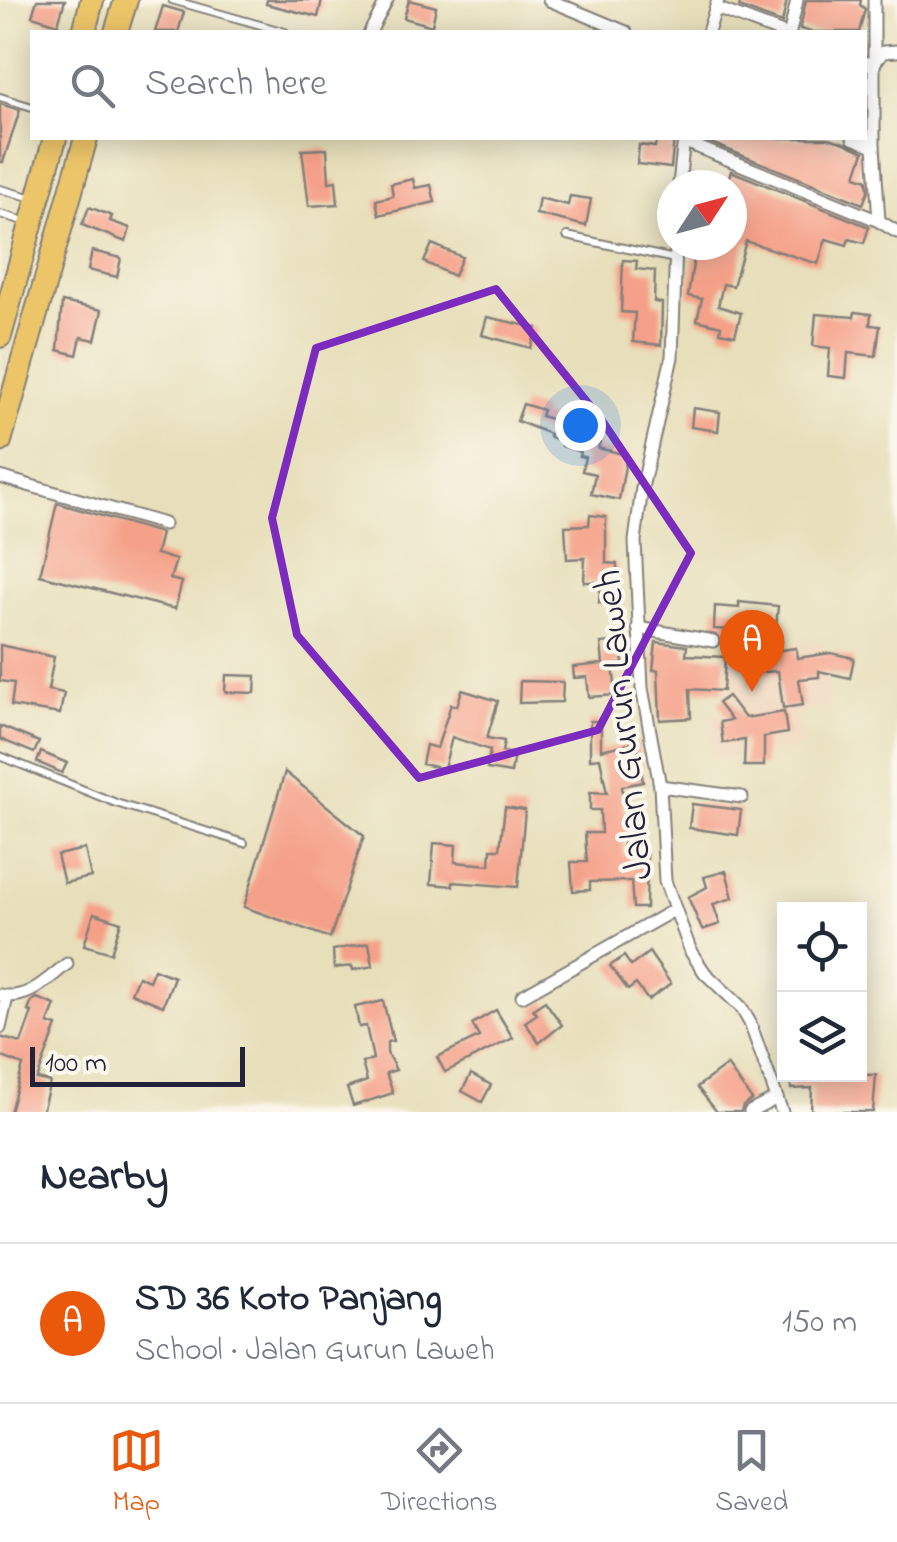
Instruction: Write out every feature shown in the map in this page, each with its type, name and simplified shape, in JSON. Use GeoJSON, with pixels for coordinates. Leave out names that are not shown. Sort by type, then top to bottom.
{"type":"FeatureCollection","features":[{"type":"Feature","properties":{"kind":"highway"},"geometry":{"type":"LineString","coordinates":[[84,30],[92,0]]}},
{"type":"Feature","properties":{"kind":"highway"},"geometry":{"type":"LineString","coordinates":[[117,30],[126,0]]}},
{"type":"Feature","properties":{"kind":"highway"},"geometry":{"type":"LineString","coordinates":[[0,336],[6,296],[33,224],[54,140]]}},
{"type":"Feature","properties":{"kind":"highway"},"geometry":{"type":"LineString","coordinates":[[0,441],[4,404],[85,140]]}},
{"type":"Feature","properties":{"kind":"street"},"geometry":{"type":"LineString","coordinates":[[371,30],[386,0]]}},
{"type":"Feature","properties":{"kind":"street"},"geometry":{"type":"LineString","coordinates":[[549,0],[621,30]]}},
{"type":"Feature","properties":{"kind":"street"},"geometry":{"type":"LineString","coordinates":[[790,30],[797,0]]}},
{"type":"Feature","properties":{"kind":"street"},"geometry":{"type":"LineString","coordinates":[[874,0],[869,64],[880,222]]}},
{"type":"Feature","properties":{"kind":"street"},"geometry":{"type":"LineString","coordinates":[[709,30],[717,4],[776,30]]}},
{"type":"Feature","properties":{"kind":"street"},"geometry":{"type":"LineString","coordinates":[[869,64],[883,52],[897,52]]}},
{"type":"Feature","properties":{"kind":"street"},"geometry":{"type":"LineString","coordinates":[[680,170],[683,140]]}},
{"type":"Feature","properties":{"kind":"street"},"geometry":{"type":"LineString","coordinates":[[685,140],[897,232]]}},
{"type":"Feature","properties":{"kind":"street"},"geometry":{"type":"LineString","coordinates":[[858,140],[874,146]]}},
{"type":"Feature","properties":{"kind":"street","name":"Jalan Gurun Laweh"},"geometry":{"type":"LineString","coordinates":[[676,260],[672,357],[642,488],[636,541],[642,688],[660,786],[666,880],[674,910],[705,973],[741,1007],[750,1023],[782,1112]]}},
{"type":"Feature","properties":{"kind":"street"},"geometry":{"type":"LineString","coordinates":[[0,477],[164,524]]}},
{"type":"Feature","properties":{"kind":"street"},"geometry":{"type":"LineString","coordinates":[[638,628],[713,641]]}},
{"type":"Feature","properties":{"kind":"street"},"geometry":{"type":"LineString","coordinates":[[660,786],[742,797]]}},
{"type":"Feature","properties":{"kind":"street"},"geometry":{"type":"LineString","coordinates":[[522,996],[674,910]]}},
{"type":"Feature","properties":{"kind":"street"},"geometry":{"type":"LineString","coordinates":[[0,1028],[4,996],[33,991],[67,964]]}},
{"type":"Feature","properties":{"kind":"street"},"geometry":{"type":"LineString","coordinates":[[750,1112],[776,1098]]}},
{"type":"Feature","properties":{"kind":"lane"},"geometry":{"type":"LineString","coordinates":[[172,0],[277,30]]}},
{"type":"Feature","properties":{"kind":"lane"},"geometry":{"type":"LineString","coordinates":[[0,98],[30,106]]}},
{"type":"Feature","properties":{"kind":"lane"},"geometry":{"type":"LineString","coordinates":[[0,189],[39,199]]}},
{"type":"Feature","properties":{"kind":"lane"},"geometry":{"type":"LineString","coordinates":[[0,214],[33,224]]}},
{"type":"Feature","properties":{"kind":"lane"},"geometry":{"type":"LineString","coordinates":[[567,236],[657,249]]}},
{"type":"Feature","properties":{"kind":"lane"},"geometry":{"type":"LineString","coordinates":[[0,756],[116,802],[244,843]]}},
{"type":"Feature","properties":{"kind":"highlighted area"},"geometry":{"type":"Polygon","coordinates":[[[496,289],[601,419],[691,553],[598,730],[419,778],[297,635],[272,518],[316,348],[496,289]]]}},
{"type":"Feature","properties":{"kind":"shaded area"},"geometry":{"type":"Polygon","coordinates":[[[821,640],[831,707],[797,712],[802,747],[715,759],[709,715],[726,712],[718,654],[821,640]],[[795,648],[776,651],[802,705],[799,679],[819,676],[816,656],[797,658],[795,648]],[[784,712],[720,722],[723,742],[787,733],[784,712]]]}},
{"type":"Feature","properties":{"kind":"building"},"geometry":{"type":"Polygon","coordinates":[[[37,0],[65,0],[58,24],[32,16],[37,0]]]}},
{"type":"Feature","properties":{"kind":"building"},"geometry":{"type":"Polygon","coordinates":[[[267,0],[322,0],[318,17],[266,4],[267,0]]]}},
{"type":"Feature","properties":{"kind":"building"},"geometry":{"type":"Polygon","coordinates":[[[409,0],[436,7],[432,26],[404,18],[409,0]]]}},
{"type":"Feature","properties":{"kind":"building"},"geometry":{"type":"Polygon","coordinates":[[[741,0],[787,0],[782,23],[739,7],[741,0]]]}},
{"type":"Feature","properties":{"kind":"building"},"geometry":{"type":"Polygon","coordinates":[[[806,0],[861,0],[865,9],[860,30],[800,29],[806,0]]]}},
{"type":"Feature","properties":{"kind":"building"},"geometry":{"type":"Polygon","coordinates":[[[163,6],[184,12],[179,30],[156,30],[163,6]]]}},
{"type":"Feature","properties":{"kind":"building"},"geometry":{"type":"Polygon","coordinates":[[[0,104],[20,110],[3,162],[0,162],[0,104]]]}},
{"type":"Feature","properties":{"kind":"building"},"geometry":{"type":"Polygon","coordinates":[[[657,140],[674,140],[671,168],[637,164],[639,145],[655,147],[657,140]]]}},
{"type":"Feature","properties":{"kind":"building"},"geometry":{"type":"Polygon","coordinates":[[[704,140],[845,143],[864,152],[856,176],[867,180],[863,204],[704,140]]]}},
{"type":"Feature","properties":{"kind":"building"},"geometry":{"type":"Polygon","coordinates":[[[327,149],[329,182],[336,181],[338,204],[309,206],[302,150],[327,149]]]}},
{"type":"Feature","properties":{"kind":"building"},"geometry":{"type":"Polygon","coordinates":[[[747,177],[869,227],[864,243],[849,239],[847,245],[826,239],[818,264],[747,241],[747,177]]]}},
{"type":"Feature","properties":{"kind":"building"},"geometry":{"type":"Polygon","coordinates":[[[413,179],[415,188],[431,185],[435,202],[379,215],[376,200],[393,196],[391,184],[413,179]]]}},
{"type":"Feature","properties":{"kind":"building"},"geometry":{"type":"Polygon","coordinates":[[[570,196],[591,199],[586,226],[536,214],[539,198],[568,205],[570,196]]]}},
{"type":"Feature","properties":{"kind":"building"},"geometry":{"type":"Polygon","coordinates":[[[89,207],[130,228],[126,242],[82,225],[89,207]]]}},
{"type":"Feature","properties":{"kind":"building"},"geometry":{"type":"Polygon","coordinates":[[[432,244],[462,257],[454,276],[424,262],[432,244]]]}},
{"type":"Feature","properties":{"kind":"building"},"geometry":{"type":"Polygon","coordinates":[[[92,251],[121,258],[117,277],[88,270],[92,251]]]}},
{"type":"Feature","properties":{"kind":"building"},"geometry":{"type":"Polygon","coordinates":[[[623,260],[637,261],[636,269],[655,271],[654,302],[662,303],[661,345],[633,342],[635,313],[621,312],[623,260]]]}},
{"type":"Feature","properties":{"kind":"building"},"geometry":{"type":"Polygon","coordinates":[[[694,260],[741,260],[733,286],[723,284],[718,306],[741,313],[735,335],[720,332],[721,326],[697,320],[702,299],[688,296],[694,260]]]}},
{"type":"Feature","properties":{"kind":"building"},"geometry":{"type":"Polygon","coordinates":[[[62,302],[102,310],[95,340],[81,337],[77,355],[58,350],[62,302]]]}},
{"type":"Feature","properties":{"kind":"building"},"geometry":{"type":"Polygon","coordinates":[[[855,312],[871,314],[870,325],[880,326],[876,356],[848,353],[846,378],[828,376],[830,348],[813,346],[816,314],[854,317],[855,312]]]}},
{"type":"Feature","properties":{"kind":"building"},"geometry":{"type":"Polygon","coordinates":[[[487,317],[537,328],[531,348],[482,335],[487,317]]]}},
{"type":"Feature","properties":{"kind":"building"},"geometry":{"type":"Polygon","coordinates":[[[523,404],[543,410],[541,416],[566,424],[564,430],[600,442],[598,448],[627,455],[619,500],[591,494],[595,474],[582,471],[585,457],[579,456],[580,452],[517,421],[523,404]]]}},
{"type":"Feature","properties":{"kind":"building"},"geometry":{"type":"Polygon","coordinates":[[[693,408],[720,412],[718,431],[691,427],[693,408]]]}},
{"type":"Feature","properties":{"kind":"building"},"geometry":{"type":"Polygon","coordinates":[[[57,503],[161,533],[156,554],[176,560],[170,579],[182,582],[175,609],[40,575],[57,503]]]}},
{"type":"Feature","properties":{"kind":"building"},"geometry":{"type":"Polygon","coordinates":[[[590,515],[606,517],[606,563],[617,564],[616,605],[599,603],[601,582],[584,582],[585,558],[567,559],[565,526],[589,525],[590,515]]]}},
{"type":"Feature","properties":{"kind":"building"},"geometry":{"type":"Polygon","coordinates":[[[739,602],[778,606],[774,651],[796,648],[797,658],[831,653],[854,658],[850,678],[819,671],[819,677],[799,679],[803,705],[783,708],[778,671],[751,673],[748,636],[737,636],[737,630],[714,629],[715,606],[739,608],[739,602]]]}},
{"type":"Feature","properties":{"kind":"building"},"geometry":{"type":"Polygon","coordinates":[[[621,641],[623,664],[613,665],[616,695],[589,697],[587,677],[574,678],[573,667],[603,664],[601,643],[621,641]]]}},
{"type":"Feature","properties":{"kind":"building"},"geometry":{"type":"Polygon","coordinates":[[[656,642],[687,646],[686,655],[725,657],[723,691],[690,689],[691,718],[660,720],[658,670],[653,670],[656,642]]]}},
{"type":"Feature","properties":{"kind":"building"},"geometry":{"type":"Polygon","coordinates":[[[0,645],[54,657],[48,690],[64,693],[60,714],[11,706],[14,683],[0,681],[0,645]]]}},
{"type":"Feature","properties":{"kind":"building"},"geometry":{"type":"Polygon","coordinates":[[[226,675],[256,676],[255,693],[225,692],[226,675]]]}},
{"type":"Feature","properties":{"kind":"building"},"geometry":{"type":"Polygon","coordinates":[[[520,681],[563,682],[562,702],[519,703],[520,681]]]}},
{"type":"Feature","properties":{"kind":"building"},"geometry":{"type":"Polygon","coordinates":[[[462,690],[498,701],[487,738],[504,741],[502,752],[514,754],[511,773],[487,769],[490,750],[452,737],[444,769],[422,764],[426,745],[437,748],[451,704],[457,706],[462,690]]]}},
{"type":"Feature","properties":{"kind":"building"},"geometry":{"type":"Polygon","coordinates":[[[728,696],[745,718],[784,712],[787,733],[764,737],[764,766],[744,766],[745,740],[723,743],[720,722],[731,720],[718,703],[728,696]]]}},
{"type":"Feature","properties":{"kind":"building"},"geometry":{"type":"Polygon","coordinates":[[[590,721],[601,721],[601,750],[637,742],[643,782],[622,786],[625,812],[637,812],[638,832],[623,833],[623,856],[647,855],[646,908],[633,908],[631,881],[590,882],[590,890],[573,891],[571,862],[587,862],[585,833],[601,833],[600,810],[590,810],[590,792],[607,793],[600,758],[590,759],[590,721]]]}},
{"type":"Feature","properties":{"kind":"building"},"geometry":{"type":"Polygon","coordinates":[[[0,726],[39,742],[34,753],[0,739],[0,726]]]}},
{"type":"Feature","properties":{"kind":"building"},"geometry":{"type":"Polygon","coordinates":[[[41,752],[67,763],[62,773],[37,762],[41,752]]]}},
{"type":"Feature","properties":{"kind":"building"},"geometry":{"type":"Polygon","coordinates":[[[285,772],[364,836],[330,938],[244,907],[285,772]]]}},
{"type":"Feature","properties":{"kind":"building"},"geometry":{"type":"Polygon","coordinates":[[[692,804],[741,810],[738,835],[689,828],[692,804]]]}},
{"type":"Feature","properties":{"kind":"building"},"geometry":{"type":"Polygon","coordinates":[[[505,807],[525,810],[518,887],[431,884],[434,843],[456,845],[455,862],[490,865],[491,849],[500,849],[505,807]]]}},
{"type":"Feature","properties":{"kind":"building"},"geometry":{"type":"Polygon","coordinates":[[[85,849],[91,877],[64,883],[57,855],[85,849]]]}},
{"type":"Feature","properties":{"kind":"building"},"geometry":{"type":"Polygon","coordinates":[[[726,871],[733,898],[713,904],[720,924],[702,930],[688,897],[707,887],[704,877],[726,871]]]}},
{"type":"Feature","properties":{"kind":"building"},"geometry":{"type":"Polygon","coordinates":[[[94,913],[121,922],[111,953],[84,945],[94,913]]]}},
{"type":"Feature","properties":{"kind":"building"},"geometry":{"type":"Polygon","coordinates":[[[369,943],[373,966],[334,968],[333,950],[369,943]]]}},
{"type":"Feature","properties":{"kind":"building"},"geometry":{"type":"Polygon","coordinates":[[[649,952],[671,984],[648,1000],[636,984],[628,990],[610,966],[624,956],[631,966],[649,952]]]}},
{"type":"Feature","properties":{"kind":"building"},"geometry":{"type":"Polygon","coordinates":[[[154,969],[174,977],[163,1006],[131,993],[138,976],[149,981],[154,969]]]}},
{"type":"Feature","properties":{"kind":"building"},"geometry":{"type":"Polygon","coordinates":[[[37,998],[55,1005],[48,1023],[57,1026],[37,1079],[50,1082],[42,1112],[10,1112],[23,1065],[0,1056],[0,1037],[21,1043],[32,1012],[28,1011],[37,998]]]}},
{"type":"Feature","properties":{"kind":"building"},"geometry":{"type":"Polygon","coordinates":[[[383,1001],[393,1041],[387,1042],[387,1053],[396,1070],[386,1073],[393,1093],[353,1106],[347,1088],[367,1081],[362,1063],[373,1059],[366,1026],[359,1027],[355,1007],[383,1001]]]}},
{"type":"Feature","properties":{"kind":"building"},"geometry":{"type":"Polygon","coordinates":[[[545,1001],[562,1025],[539,1043],[525,1022],[537,1014],[533,1009],[545,1001]]]}},
{"type":"Feature","properties":{"kind":"building"},"geometry":{"type":"Polygon","coordinates":[[[496,1010],[513,1038],[445,1072],[437,1057],[479,1037],[472,1024],[496,1010]]]}},
{"type":"Feature","properties":{"kind":"building"},"geometry":{"type":"Polygon","coordinates":[[[727,1065],[752,1100],[741,1112],[717,1112],[697,1087],[727,1065]]]}},
{"type":"Feature","properties":{"kind":"building"},"geometry":{"type":"Polygon","coordinates":[[[471,1074],[491,1085],[482,1102],[462,1091],[471,1074]]]}},
{"type":"Feature","properties":{"kind":"building"},"geometry":{"type":"Polygon","coordinates":[[[867,1075],[876,1075],[873,1112],[811,1112],[812,1088],[791,1089],[791,1082],[867,1082],[867,1075]]]}},
{"type":"Feature","properties":{"kind":"place","name":"SD 36 Koto Panjang"},"geometry":{"type":"Point","coordinates":[752,692]}}]}
